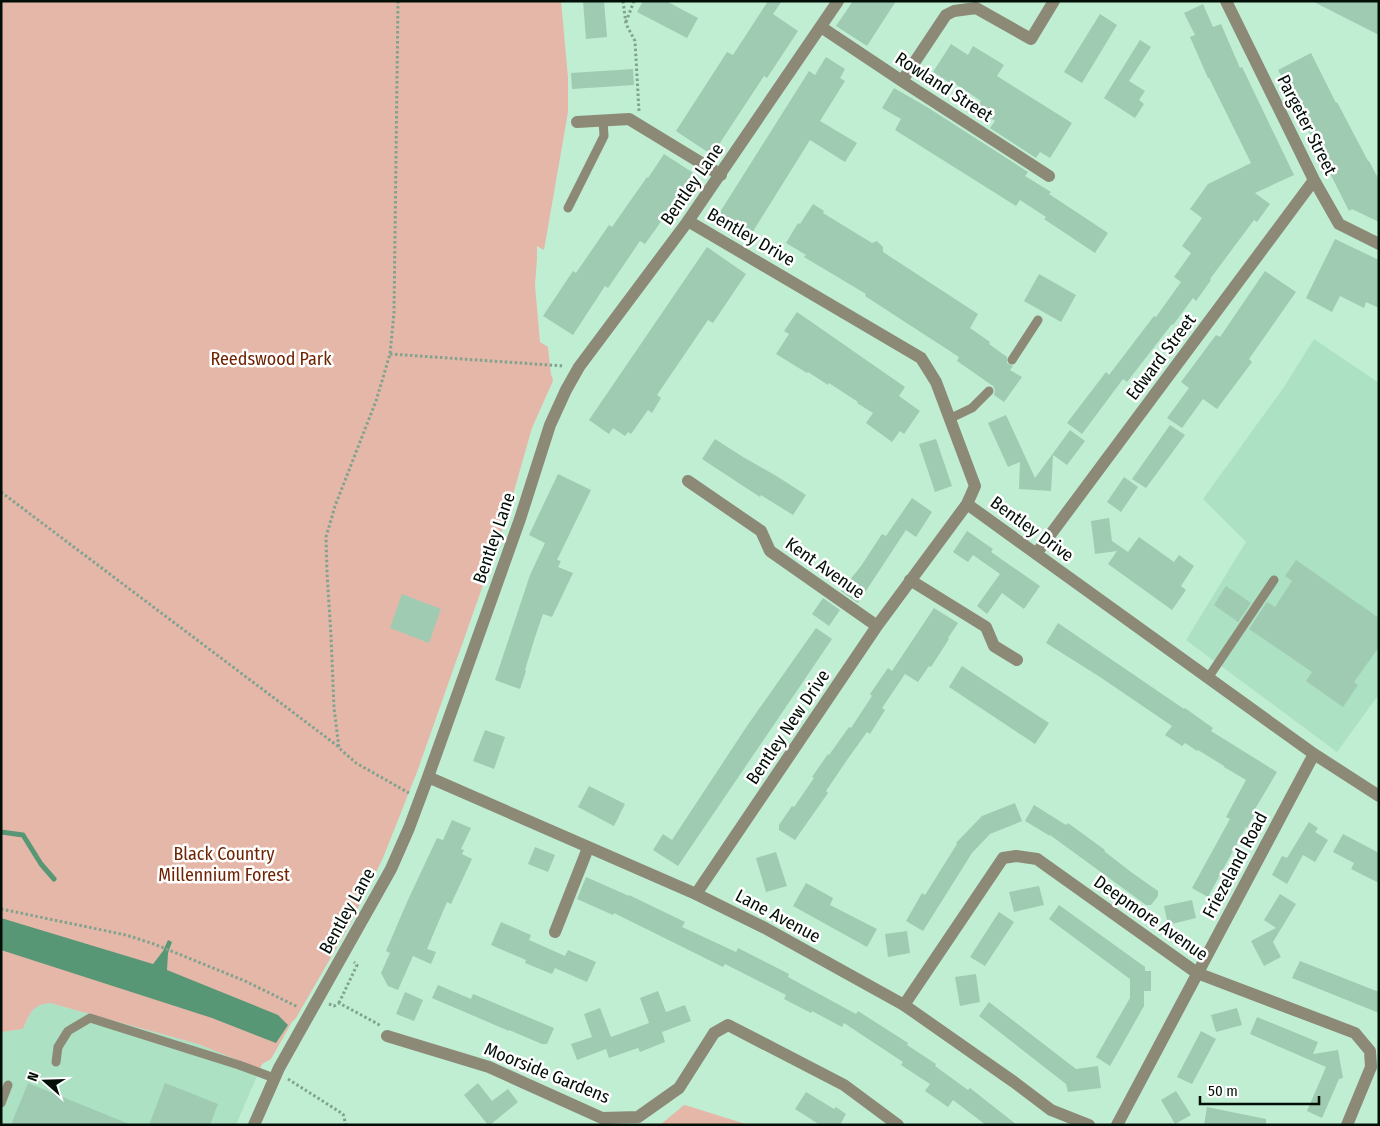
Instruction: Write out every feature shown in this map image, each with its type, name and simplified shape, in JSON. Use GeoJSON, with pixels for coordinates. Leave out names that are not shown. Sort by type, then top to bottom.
{"type":"FeatureCollection","features":[{"type":"Feature","properties":{"kind":"street","name":"Bentley Lane"},"geometry":{"type":"LineString","coordinates":[[254,1125],[277,1073],[303,1023],[391,869],[420,800],[520,519],[550,425],[566,390],[579,367],[688,221],[838,1]]}},
{"type":"Feature","properties":{"kind":"street"},"geometry":{"type":"LineString","coordinates":[[902,81],[946,16],[954,10],[976,8],[1031,39],[1054,1]]}},
{"type":"Feature","properties":{"kind":"street","name":"Pargeter Street"},"geometry":{"type":"LineString","coordinates":[[1226,1],[1314,180],[1339,224],[1379,244]]}},
{"type":"Feature","properties":{"kind":"street","name":"Rowland Street"},"geometry":{"type":"LineString","coordinates":[[821,26],[1049,176]]}},
{"type":"Feature","properties":{"kind":"street"},"geometry":{"type":"LineString","coordinates":[[577,122],[629,119],[720,175]]}},
{"type":"Feature","properties":{"kind":"street","name":"Edward Street"},"geometry":{"type":"LineString","coordinates":[[1036,554],[1314,180]]}},
{"type":"Feature","properties":{"kind":"street","name":"Bentley Drive"},"geometry":{"type":"LineString","coordinates":[[688,221],[921,358],[936,382],[975,486],[967,504],[1314,754],[1379,796]]}},
{"type":"Feature","properties":{"kind":"street","name":"Kent Avenue"},"geometry":{"type":"LineString","coordinates":[[688,481],[761,531],[770,552],[877,626]]}},
{"type":"Feature","properties":{"kind":"street","name":"Bentley New Drive"},"geometry":{"type":"LineString","coordinates":[[696,894],[877,626],[967,504]]}},
{"type":"Feature","properties":{"kind":"street"},"geometry":{"type":"LineString","coordinates":[[910,580],[986,627],[994,646],[1017,660]]}},
{"type":"Feature","properties":{"kind":"street","name":"Friezeland Road"},"geometry":{"type":"LineString","coordinates":[[1117,1125],[1314,754]]}},
{"type":"Feature","properties":{"kind":"street","name":"Lane Avenue"},"geometry":{"type":"LineString","coordinates":[[428,777],[696,894],[765,928],[904,1005],[1051,1110],[1089,1125]]}},
{"type":"Feature","properties":{"kind":"street"},"geometry":{"type":"LineString","coordinates":[[555,932],[588,848]]}},
{"type":"Feature","properties":{"kind":"street","name":"Deepmore Avenue"},"geometry":{"type":"LineString","coordinates":[[904,1005],[1003,858],[1016,856],[1036,859],[1198,972],[1354,1033],[1370,1051],[1371,1068],[1347,1125]]}},
{"type":"Feature","properties":{"kind":"street","name":"Moorside Gardens"},"geometry":{"type":"LineString","coordinates":[[388,1036],[489,1067],[602,1118],[638,1117],[679,1088],[714,1033],[728,1025],[844,1085],[898,1125]]}},
{"type":"Feature","properties":{"kind":"lane"},"geometry":{"type":"LineString","coordinates":[[568,208],[604,136],[603,120]]}},
{"type":"Feature","properties":{"kind":"lane"},"geometry":{"type":"LineString","coordinates":[[1012,360],[1038,320]]}},
{"type":"Feature","properties":{"kind":"lane"},"geometry":{"type":"LineString","coordinates":[[951,418],[972,408],[989,391]]}},
{"type":"Feature","properties":{"kind":"lane"},"geometry":{"type":"LineString","coordinates":[[1208,678],[1274,580]]}},
{"type":"Feature","properties":{"kind":"lane"},"geometry":{"type":"LineString","coordinates":[[56,1062],[58,1047],[68,1031],[90,1018],[277,1073]]}},
{"type":"Feature","properties":{"kind":"lane"},"geometry":{"type":"LineString","coordinates":[[1,1103],[8,1085]]}},
{"type":"Feature","properties":{"kind":"path"},"geometry":{"type":"LineString","coordinates":[[339,748],[334,708],[326,537],[335,506],[376,401],[390,354],[394,313],[398,1]]}},
{"type":"Feature","properties":{"kind":"path"},"geometry":{"type":"LineString","coordinates":[[624,1],[626,24],[635,41],[639,115],[635,123]]}},
{"type":"Feature","properties":{"kind":"path"},"geometry":{"type":"LineString","coordinates":[[626,24],[634,1]]}},
{"type":"Feature","properties":{"kind":"path"},"geometry":{"type":"LineString","coordinates":[[390,354],[579,367]]}},
{"type":"Feature","properties":{"kind":"path"},"geometry":{"type":"LineString","coordinates":[[1,492],[339,748],[356,763],[420,800]]}},
{"type":"Feature","properties":{"kind":"path"},"geometry":{"type":"LineString","coordinates":[[1,909],[126,935],[154,944],[245,981],[294,1004]]}},
{"type":"Feature","properties":{"kind":"path"},"geometry":{"type":"LineString","coordinates":[[317,999],[334,1006],[339,1003],[357,965],[345,951]]}},
{"type":"Feature","properties":{"kind":"path"},"geometry":{"type":"LineString","coordinates":[[339,1003],[378,1024],[388,1036]]}},
{"type":"Feature","properties":{"kind":"path"},"geometry":{"type":"LineString","coordinates":[[277,1073],[343,1114],[346,1125]]}},
{"type":"Feature","properties":{"kind":"shaded area"},"geometry":{"type":"Polygon","coordinates":[[[1314,339],[1379,383],[1379,694],[1337,752],[1186,640],[1246,542],[1203,499],[1284,387],[1314,339]]]}},
{"type":"Feature","properties":{"kind":"shaded area"},"geometry":{"type":"Polygon","coordinates":[[[1,918],[153,964],[163,951],[168,940],[172,942],[168,953],[167,970],[278,1015],[288,1025],[276,1043],[212,1018],[1,950],[1,918]]]}},
{"type":"Feature","properties":{"kind":"shaded area"},"geometry":{"type":"Polygon","coordinates":[[[50,1003],[198,1044],[260,1069],[236,1125],[1,1125],[1,1032],[23,1029],[35,1007],[50,1003]]]}},
{"type":"Feature","properties":{"kind":"green space","name":"Reedswood Park"},"geometry":{"type":"Polygon","coordinates":[[[1,1],[561,1],[568,77],[568,112],[544,250],[537,246],[535,285],[540,342],[548,347],[553,381],[532,428],[506,519],[417,772],[383,858],[349,926],[296,1018],[271,1059],[262,1064],[260,1069],[198,1044],[50,1003],[35,1008],[23,1029],[1,1032],[1,1]]]}},
{"type":"Feature","properties":{"kind":"green space"},"geometry":{"type":"Polygon","coordinates":[[[684,1105],[688,1106],[749,1125],[660,1125],[684,1105]]]}},
{"type":"Feature","properties":{"kind":"building"},"geometry":{"type":"Polygon","coordinates":[[[583,1],[604,1],[607,37],[586,39],[583,1]]]}},
{"type":"Feature","properties":{"kind":"building"},"geometry":{"type":"Polygon","coordinates":[[[643,1],[666,1],[698,18],[687,38],[637,12],[643,1]]]}},
{"type":"Feature","properties":{"kind":"building"},"geometry":{"type":"Polygon","coordinates":[[[768,1],[782,1],[773,14],[798,31],[767,78],[764,76],[712,155],[676,131],[727,52],[733,55],[768,1]]]}},
{"type":"Feature","properties":{"kind":"building"},"geometry":{"type":"Polygon","coordinates":[[[853,1],[896,1],[867,46],[836,26],[853,1]]]}},
{"type":"Feature","properties":{"kind":"building"},"geometry":{"type":"Polygon","coordinates":[[[1312,1],[1379,1],[1379,35],[1312,1]]]}},
{"type":"Feature","properties":{"kind":"building"},"geometry":{"type":"Polygon","coordinates":[[[1203,4],[1213,27],[1221,24],[1240,68],[1242,67],[1294,175],[1255,193],[1270,204],[1257,222],[1254,220],[1196,301],[1193,298],[1127,382],[1123,379],[1082,434],[1067,423],[1106,372],[1109,375],[1154,316],[1156,317],[1181,282],[1174,277],[1191,253],[1182,246],[1202,218],[1190,209],[1208,184],[1251,163],[1208,78],[1190,37],[1195,35],[1184,13],[1203,4]]]}},
{"type":"Feature","properties":{"kind":"building"},"geometry":{"type":"Polygon","coordinates":[[[1100,14],[1117,25],[1082,83],[1064,72],[1100,14]]]}},
{"type":"Feature","properties":{"kind":"building"},"geometry":{"type":"Polygon","coordinates":[[[1140,40],[1151,47],[1129,81],[1145,91],[1139,100],[1144,104],[1135,118],[1104,98],[1140,40]]]}},
{"type":"Feature","properties":{"kind":"building"},"geometry":{"type":"Polygon","coordinates":[[[951,44],[968,55],[973,46],[1004,65],[997,76],[1072,123],[1050,158],[1040,152],[1036,158],[990,128],[995,121],[976,109],[981,101],[951,81],[950,83],[933,72],[951,44]]]}},
{"type":"Feature","properties":{"kind":"building"},"geometry":{"type":"Polygon","coordinates":[[[1311,53],[1336,103],[1379,180],[1379,222],[1352,209],[1349,211],[1278,70],[1311,53]]]}},
{"type":"Feature","properties":{"kind":"building"},"geometry":{"type":"Polygon","coordinates":[[[826,57],[845,69],[840,78],[845,81],[820,121],[857,143],[845,162],[810,140],[747,241],[715,220],[809,71],[815,75],[826,57]]]}},
{"type":"Feature","properties":{"kind":"building"},"geometry":{"type":"Polygon","coordinates":[[[633,69],[634,85],[572,89],[571,73],[633,69]]]}},
{"type":"Feature","properties":{"kind":"building"},"geometry":{"type":"Polygon","coordinates":[[[894,88],[1028,172],[1025,176],[1051,192],[1049,194],[1108,233],[1095,253],[1044,219],[1046,217],[1020,200],[1016,206],[895,130],[901,119],[882,108],[894,88]]]}},
{"type":"Feature","properties":{"kind":"building"},"geometry":{"type":"Polygon","coordinates":[[[664,154],[698,176],[684,198],[680,195],[645,244],[640,241],[608,288],[605,286],[573,335],[543,316],[573,271],[576,273],[609,225],[612,227],[664,154]]]}},
{"type":"Feature","properties":{"kind":"building"},"geometry":{"type":"Polygon","coordinates":[[[813,204],[824,211],[823,213],[872,243],[877,241],[883,247],[883,252],[978,314],[970,328],[1007,357],[1007,363],[1013,366],[1010,370],[1022,377],[1004,402],[994,395],[995,390],[993,386],[957,361],[959,357],[865,296],[866,294],[804,257],[806,255],[786,243],[798,223],[800,224],[813,204]]]}},
{"type":"Feature","properties":{"kind":"building"},"geometry":{"type":"Polygon","coordinates":[[[1335,239],[1379,260],[1379,308],[1366,302],[1364,308],[1340,296],[1332,312],[1306,298],[1335,239]]]}},
{"type":"Feature","properties":{"kind":"building"},"geometry":{"type":"Polygon","coordinates":[[[707,247],[746,274],[713,323],[708,320],[657,395],[661,398],[652,413],[648,410],[631,434],[628,432],[625,436],[613,428],[609,434],[589,420],[707,247]]]}},
{"type":"Feature","properties":{"kind":"building"},"geometry":{"type":"Polygon","coordinates":[[[1265,271],[1296,292],[1249,359],[1252,362],[1217,409],[1203,399],[1182,428],[1167,418],[1189,388],[1181,382],[1216,335],[1220,337],[1265,271]]]}},
{"type":"Feature","properties":{"kind":"building"},"geometry":{"type":"Polygon","coordinates":[[[1039,274],[1076,295],[1061,322],[1024,301],[1039,274]]]}},
{"type":"Feature","properties":{"kind":"building"},"geometry":{"type":"Polygon","coordinates":[[[797,312],[905,387],[899,396],[920,411],[904,434],[900,431],[892,442],[866,423],[873,413],[829,383],[828,385],[776,354],[789,334],[784,331],[797,312]]]}},
{"type":"Feature","properties":{"kind":"building"},"geometry":{"type":"Polygon","coordinates":[[[1006,415],[1035,478],[1070,430],[1085,441],[1067,465],[1053,455],[1051,491],[1019,489],[1020,462],[1008,467],[988,423],[1006,415]]]}},
{"type":"Feature","properties":{"kind":"building"},"geometry":{"type":"Polygon","coordinates":[[[1170,425],[1185,435],[1146,488],[1132,479],[1170,425]]]}},
{"type":"Feature","properties":{"kind":"building"},"geometry":{"type":"Polygon","coordinates":[[[715,439],[806,495],[793,515],[761,495],[760,497],[702,459],[715,439]]]}},
{"type":"Feature","properties":{"kind":"building"},"geometry":{"type":"Polygon","coordinates":[[[936,439],[952,486],[935,492],[919,444],[936,439]]]}},
{"type":"Feature","properties":{"kind":"building"},"geometry":{"type":"Polygon","coordinates":[[[558,474],[591,490],[557,560],[561,561],[558,567],[573,573],[552,617],[543,614],[520,689],[495,680],[530,575],[545,543],[529,535],[558,474]]]}},
{"type":"Feature","properties":{"kind":"building"},"geometry":{"type":"Polygon","coordinates":[[[1124,477],[1138,487],[1121,512],[1107,502],[1124,477]]]}},
{"type":"Feature","properties":{"kind":"building"},"geometry":{"type":"Polygon","coordinates":[[[912,498],[932,512],[916,537],[906,530],[858,603],[841,591],[861,566],[882,534],[886,536],[912,498]]]}},
{"type":"Feature","properties":{"kind":"building"},"geometry":{"type":"Polygon","coordinates":[[[1109,518],[1112,541],[1128,552],[1139,537],[1174,562],[1179,555],[1194,566],[1181,586],[1186,590],[1172,610],[1108,564],[1117,551],[1095,554],[1091,521],[1109,518]]]}},
{"type":"Feature","properties":{"kind":"building"},"geometry":{"type":"Polygon","coordinates":[[[967,531],[993,549],[991,552],[1040,586],[1024,609],[1002,593],[987,614],[977,606],[1000,574],[973,555],[968,562],[953,552],[967,531]]]}},
{"type":"Feature","properties":{"kind":"building"},"geometry":{"type":"Polygon","coordinates":[[[1296,560],[1379,618],[1379,647],[1354,682],[1358,685],[1343,707],[1306,681],[1312,672],[1249,629],[1267,602],[1275,607],[1292,581],[1285,576],[1296,560]]]}},
{"type":"Feature","properties":{"kind":"building"},"geometry":{"type":"Polygon","coordinates":[[[1226,586],[1251,603],[1238,622],[1214,605],[1226,586]]]}},
{"type":"Feature","properties":{"kind":"building"},"geometry":{"type":"Polygon","coordinates":[[[402,594],[441,609],[429,643],[390,628],[402,594]]]}},
{"type":"Feature","properties":{"kind":"building"},"geometry":{"type":"Polygon","coordinates":[[[823,598],[840,610],[829,626],[812,614],[823,598]]]}},
{"type":"Feature","properties":{"kind":"building"},"geometry":{"type":"Polygon","coordinates":[[[934,608],[958,623],[931,667],[929,666],[918,682],[905,674],[882,708],[885,710],[870,734],[867,732],[847,760],[826,791],[828,793],[795,840],[779,830],[779,825],[792,806],[794,807],[828,754],[849,727],[851,728],[872,696],[870,694],[888,668],[892,671],[934,608]]]}},
{"type":"Feature","properties":{"kind":"building"},"geometry":{"type":"Polygon","coordinates":[[[1058,623],[1185,708],[1213,728],[1211,731],[1277,772],[1208,897],[1192,888],[1230,819],[1226,817],[1246,780],[1198,750],[1185,743],[1182,746],[1165,735],[1172,726],[1046,643],[1058,623]]]}},
{"type":"Feature","properties":{"kind":"building"},"geometry":{"type":"Polygon","coordinates":[[[816,628],[832,639],[678,866],[653,850],[663,834],[672,840],[747,726],[816,628]]]}},
{"type":"Feature","properties":{"kind":"building"},"geometry":{"type":"Polygon","coordinates":[[[962,666],[1049,723],[1035,744],[949,687],[962,666]]]}},
{"type":"Feature","properties":{"kind":"building"},"geometry":{"type":"Polygon","coordinates":[[[485,730],[505,737],[494,769],[473,761],[485,730]]]}},
{"type":"Feature","properties":{"kind":"building"},"geometry":{"type":"Polygon","coordinates":[[[589,786],[625,804],[614,826],[578,807],[589,786]]]}},
{"type":"Feature","properties":{"kind":"building"},"geometry":{"type":"Polygon","coordinates":[[[1015,803],[1022,821],[990,834],[972,853],[923,931],[906,921],[922,893],[925,895],[956,843],[982,816],[1015,803]]]}},
{"type":"Feature","properties":{"kind":"building"},"geometry":{"type":"Polygon","coordinates":[[[1034,805],[1066,825],[1068,823],[1158,891],[1158,896],[1151,905],[1146,905],[1050,835],[1025,821],[1034,805]]]}},
{"type":"Feature","properties":{"kind":"building"},"geometry":{"type":"Polygon","coordinates":[[[452,820],[471,828],[461,849],[464,850],[462,854],[472,859],[451,904],[447,902],[427,949],[436,952],[431,964],[413,956],[398,990],[388,986],[381,973],[390,953],[386,951],[437,838],[443,840],[452,820]]]}},
{"type":"Feature","properties":{"kind":"building"},"geometry":{"type":"Polygon","coordinates":[[[1309,822],[1318,828],[1315,832],[1328,840],[1315,862],[1303,855],[1287,884],[1272,875],[1282,856],[1287,858],[1309,822]]]}},
{"type":"Feature","properties":{"kind":"building"},"geometry":{"type":"Polygon","coordinates":[[[1343,834],[1379,853],[1379,883],[1351,869],[1354,863],[1333,852],[1343,834]]]}},
{"type":"Feature","properties":{"kind":"building"},"geometry":{"type":"Polygon","coordinates":[[[535,847],[555,855],[548,872],[528,864],[535,847]]]}},
{"type":"Feature","properties":{"kind":"building"},"geometry":{"type":"Polygon","coordinates":[[[776,852],[787,886],[766,892],[756,858],[776,852]]]}},
{"type":"Feature","properties":{"kind":"building"},"geometry":{"type":"Polygon","coordinates":[[[586,877],[685,922],[682,927],[736,952],[738,948],[789,974],[788,977],[856,1014],[858,1011],[908,1043],[907,1045],[936,1064],[935,1066],[968,1090],[970,1088],[1017,1125],[986,1125],[953,1100],[948,1107],[925,1091],[930,1084],[901,1065],[903,1062],[844,1023],[842,1027],[812,1011],[811,1013],[784,999],[786,995],[725,964],[723,967],[614,913],[613,915],[577,899],[586,877]]]}},
{"type":"Feature","properties":{"kind":"building"},"geometry":{"type":"Polygon","coordinates":[[[806,883],[833,898],[830,905],[877,929],[867,947],[793,906],[806,883]]]}},
{"type":"Feature","properties":{"kind":"building"},"geometry":{"type":"Polygon","coordinates":[[[1039,886],[1044,905],[1014,912],[1009,892],[1039,886]]]}},
{"type":"Feature","properties":{"kind":"building"},"geometry":{"type":"Polygon","coordinates":[[[1280,894],[1296,904],[1273,942],[1281,957],[1264,966],[1251,941],[1276,928],[1264,920],[1280,894]]]}},
{"type":"Feature","properties":{"kind":"building"},"geometry":{"type":"Polygon","coordinates":[[[1192,900],[1196,918],[1168,925],[1164,906],[1192,900]]]}},
{"type":"Feature","properties":{"kind":"building"},"geometry":{"type":"Polygon","coordinates":[[[1059,905],[1145,967],[1145,971],[1151,971],[1151,991],[1144,991],[1144,1006],[1110,1066],[1096,1057],[1130,998],[1130,979],[1049,919],[1059,905]]]}},
{"type":"Feature","properties":{"kind":"building"},"geometry":{"type":"Polygon","coordinates":[[[999,912],[1014,922],[985,966],[970,957],[999,912]]]}},
{"type":"Feature","properties":{"kind":"building"},"geometry":{"type":"Polygon","coordinates":[[[501,922],[531,935],[529,940],[565,956],[568,950],[596,962],[587,982],[555,968],[552,974],[525,963],[526,960],[491,945],[501,922]]]}},
{"type":"Feature","properties":{"kind":"building"},"geometry":{"type":"Polygon","coordinates":[[[907,931],[910,953],[888,957],[885,934],[907,931]]]}},
{"type":"Feature","properties":{"kind":"building"},"geometry":{"type":"Polygon","coordinates":[[[1300,961],[1379,992],[1379,1013],[1292,978],[1300,961]]]}},
{"type":"Feature","properties":{"kind":"building"},"geometry":{"type":"Polygon","coordinates":[[[976,974],[980,1002],[960,1006],[955,977],[976,974]]]}},
{"type":"Feature","properties":{"kind":"building"},"geometry":{"type":"Polygon","coordinates":[[[438,985],[471,999],[473,994],[554,1028],[547,1044],[542,1044],[509,1031],[432,998],[438,985]]]}},
{"type":"Feature","properties":{"kind":"building"},"geometry":{"type":"Polygon","coordinates":[[[658,991],[666,1012],[685,1005],[691,1021],[662,1032],[665,1042],[640,1052],[638,1048],[609,1058],[606,1049],[577,1060],[571,1044],[592,1037],[584,1014],[600,1008],[611,1037],[649,1023],[640,998],[658,991]]]}},
{"type":"Feature","properties":{"kind":"building"},"geometry":{"type":"Polygon","coordinates":[[[405,992],[423,1000],[414,1021],[396,1014],[405,992]]]}},
{"type":"Feature","properties":{"kind":"building"},"geometry":{"type":"Polygon","coordinates":[[[989,1002],[1076,1069],[1098,1066],[1101,1088],[1068,1092],[1066,1084],[979,1016],[989,1002]]]}},
{"type":"Feature","properties":{"kind":"building"},"geometry":{"type":"Polygon","coordinates":[[[1237,1008],[1242,1025],[1216,1032],[1211,1015],[1237,1008]]]}},
{"type":"Feature","properties":{"kind":"building"},"geometry":{"type":"Polygon","coordinates":[[[1257,1017],[1318,1042],[1313,1054],[1338,1050],[1343,1078],[1339,1079],[1322,1118],[1307,1111],[1326,1067],[1250,1034],[1257,1017]]]}},
{"type":"Feature","properties":{"kind":"building"},"geometry":{"type":"Polygon","coordinates":[[[1201,1031],[1216,1039],[1192,1084],[1177,1077],[1201,1031]]]}},
{"type":"Feature","properties":{"kind":"building"},"geometry":{"type":"Polygon","coordinates":[[[28,1083],[129,1124],[129,1125],[11,1125],[28,1083]]]}},
{"type":"Feature","properties":{"kind":"building"},"geometry":{"type":"Polygon","coordinates":[[[165,1083],[218,1104],[210,1125],[149,1125],[165,1083]]]}},
{"type":"Feature","properties":{"kind":"building"},"geometry":{"type":"Polygon","coordinates":[[[478,1083],[492,1101],[508,1089],[518,1102],[488,1125],[464,1095],[478,1083]]]}},
{"type":"Feature","properties":{"kind":"building"},"geometry":{"type":"Polygon","coordinates":[[[1176,1091],[1191,1115],[1175,1124],[1161,1100],[1176,1091]]]}},
{"type":"Feature","properties":{"kind":"building"},"geometry":{"type":"Polygon","coordinates":[[[806,1092],[846,1114],[840,1125],[820,1125],[795,1109],[806,1092]]]}},
{"type":"Feature","properties":{"kind":"building"},"geometry":{"type":"Polygon","coordinates":[[[1207,1107],[1266,1119],[1266,1125],[1204,1125],[1207,1107]]]}},
{"type":"Feature","properties":{"kind":"waterway"},"geometry":{"type":"LineString","coordinates":[[1,832],[23,835],[41,864],[54,879]]}},
{"type":"Feature","properties":{"kind":"park label","name":"Black Country Millennium Forest"},"geometry":{"type":"Point","coordinates":[224,864]}}]}
